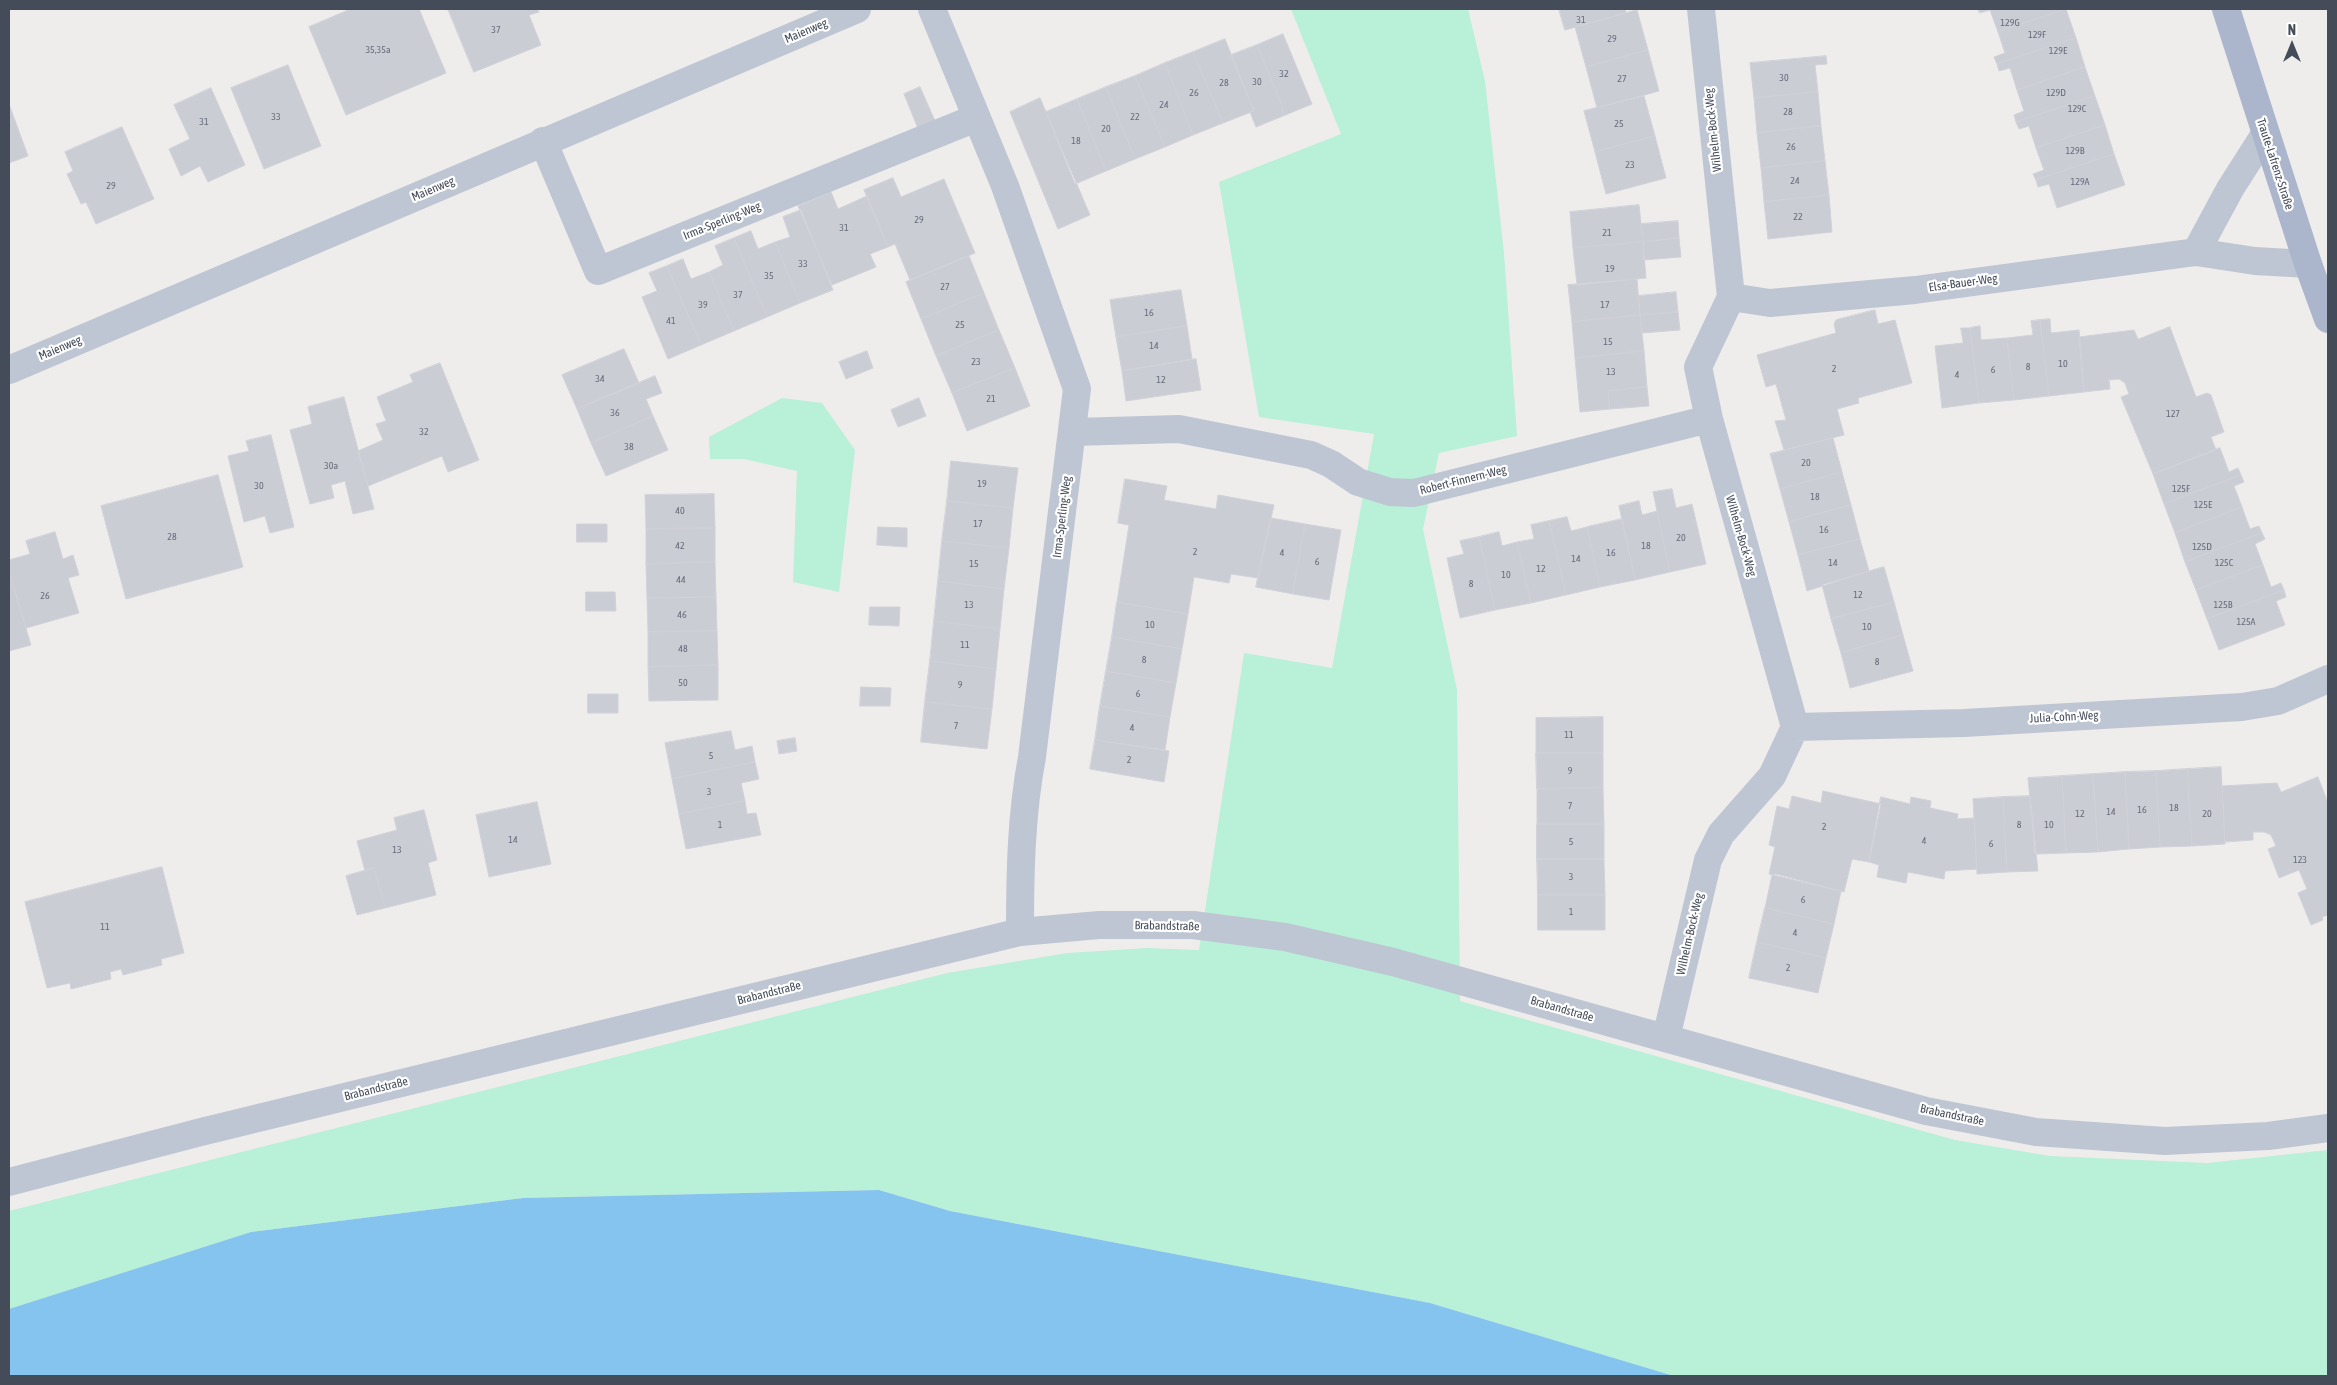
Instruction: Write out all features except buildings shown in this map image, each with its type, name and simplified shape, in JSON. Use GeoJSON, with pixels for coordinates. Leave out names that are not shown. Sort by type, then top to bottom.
{"type":"FeatureCollection","features":[{"type":"Feature","properties":{"kind":"main road","name":"Traute-Lafrenz-Straße"},"geometry":{"type":"LineString","coordinates":[[2226,9],[2308,264],[2328,315]]}},
{"type":"Feature","properties":{"kind":"street","name":"Maienweg"},"geometry":{"type":"LineString","coordinates":[[9,370],[543,141],[857,9]]}},
{"type":"Feature","properties":{"kind":"street","name":"Irma-Sperling-Weg"},"geometry":{"type":"LineString","coordinates":[[932,9],[1005,186],[1077,389],[1026,790],[1020,885],[1020,932]]}},
{"type":"Feature","properties":{"kind":"street","name":"Wilhelm-Bock-Weg"},"geometry":{"type":"LineString","coordinates":[[1666,1038],[1708,860],[1720,834],[1772,776],[1795,727],[1709,419],[1698,367],[1731,297],[1701,9]]}},
{"type":"Feature","properties":{"kind":"street","name":"Irma-Sperling-Weg"},"geometry":{"type":"LineString","coordinates":[[543,141],[598,271],[976,118]]}},
{"type":"Feature","properties":{"kind":"street"},"geometry":{"type":"LineString","coordinates":[[2196,252],[2230,189],[2265,134]]}},
{"type":"Feature","properties":{"kind":"street","name":"Elsa-Bauer-Weg"},"geometry":{"type":"LineString","coordinates":[[1731,297],[1770,303],[1915,290],[2196,252],[2255,261],[2308,264]]}},
{"type":"Feature","properties":{"kind":"street","name":"Robert-Finnern-Weg"},"geometry":{"type":"LineString","coordinates":[[1073,432],[1179,429],[1311,455],[1331,464],[1358,482],[1390,492],[1414,493],[1709,419]]}},
{"type":"Feature","properties":{"kind":"street","name":"Julia-Cohn-Weg"},"geometry":{"type":"LineString","coordinates":[[1795,727],[1964,723],[2242,707],[2278,700],[2328,679]]}},
{"type":"Feature","properties":{"kind":"street","name":"Brabandstraße"},"geometry":{"type":"LineString","coordinates":[[9,1182],[201,1132],[1020,932],[1099,925],[1194,925],[1285,938],[1393,962],[1926,1111],[2036,1132],[2164,1141],[2268,1136],[2328,1128]]}},
{"type":"Feature","properties":{"kind":"green space"},"geometry":{"type":"Polygon","coordinates":[[[1291,9],[1468,9],[1485,81],[1504,253],[1517,436],[1439,453],[1423,529],[1457,690],[1460,1001],[1955,1140],[2050,1156],[2207,1163],[2328,1150],[2328,1376],[1674,1376],[1430,1303],[950,1211],[879,1190],[523,1198],[251,1232],[9,1309],[9,1211],[947,973],[1067,953],[1148,948],[1199,950],[1244,653],[1332,668],[1374,434],[1259,417],[1219,182],[1341,134],[1291,9]]]}},
{"type":"Feature","properties":{"kind":"green space"},"geometry":{"type":"Polygon","coordinates":[[[782,398],[822,403],[855,450],[839,592],[793,582],[797,471],[744,459],[710,459],[709,437],[782,398]]]}},
{"type":"Feature","properties":{"kind":"water"},"geometry":{"type":"Polygon","coordinates":[[[879,1190],[950,1211],[1430,1303],[1674,1376],[9,1376],[9,1309],[251,1232],[523,1198],[879,1190]]]}}]}
